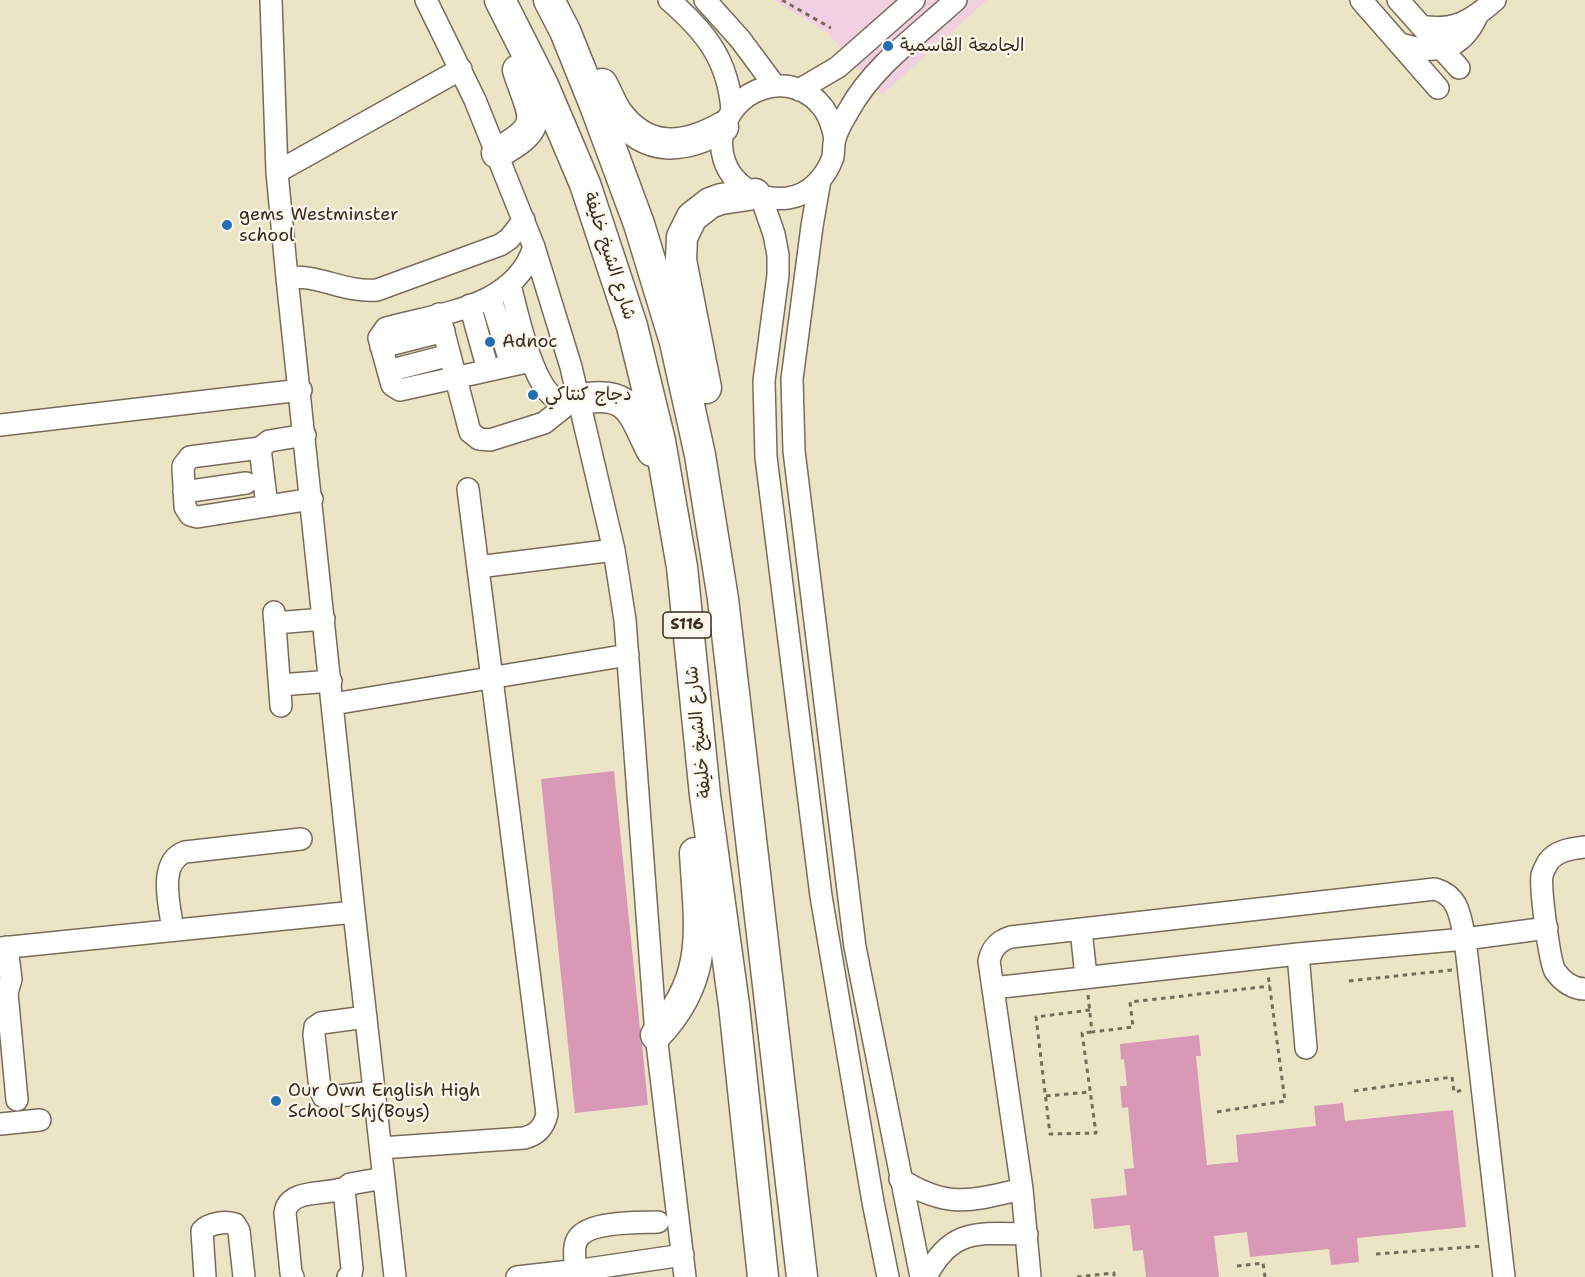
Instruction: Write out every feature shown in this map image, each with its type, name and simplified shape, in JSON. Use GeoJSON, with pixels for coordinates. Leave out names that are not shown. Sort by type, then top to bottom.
{"type":"FeatureCollection","features":[{"type":"Feature","properties":{"kind":"highway","name":"شارع الشيخ خليفة"},"geometry":{"type":"LineString","coordinates":[[500,0],[565,134],[603,235],[642,364],[667,480],[682,567],[705,795],[734,1005],[764,1277]]}},
{"type":"Feature","properties":{"kind":"highway","name":"شارع الشيخ خليفة"},"geometry":{"type":"LineString","coordinates":[[549,0],[565,31],[618,166],[657,282],[686,388],[707,493],[723,599],[754,853],[802,1277]]}},
{"type":"Feature","properties":{"kind":"highway"},"geometry":{"type":"LineString","coordinates":[[497,153],[524,136],[532,121],[532,113],[516,61],[515,31]]}},
{"type":"Feature","properties":{"kind":"highway"},"geometry":{"type":"LineString","coordinates":[[565,31],[591,62],[616,111],[629,127],[646,138],[666,144],[686,143],[705,138],[728,118]]}},
{"type":"Feature","properties":{"kind":"highway"},"geometry":{"type":"LineString","coordinates":[[707,493],[712,435],[711,416],[680,249],[686,227],[700,209],[721,199],[758,195]]}},
{"type":"Feature","properties":{"kind":"highway"},"geometry":{"type":"LineString","coordinates":[[576,400],[605,396],[614,398],[628,408],[667,480]]}},
{"type":"Feature","properties":{"kind":"highway"},"geometry":{"type":"LineString","coordinates":[[656,1035],[674,1017],[684,1000],[697,964],[699,926],[694,830],[705,795]]}},
{"type":"Feature","properties":{"kind":"street"},"geometry":{"type":"LineString","coordinates":[[271,0],[277,172],[287,278],[395,1277]]}},
{"type":"Feature","properties":{"kind":"street"},"geometry":{"type":"LineString","coordinates":[[426,0],[461,69],[534,247],[563,336],[576,400],[614,550],[628,656],[656,1035],[685,1277]]}},
{"type":"Feature","properties":{"kind":"street"},"geometry":{"type":"LineString","coordinates":[[669,0],[701,31],[714,48],[724,67],[730,88],[728,118],[721,143],[723,159],[730,174],[741,186],[758,195],[777,199],[793,197],[808,191],[829,168],[834,154],[835,139],[831,123],[824,109],[813,98],[799,90],[775,86],[758,89],[744,98],[728,118]]}},
{"type":"Feature","properties":{"kind":"street"},"geometry":{"type":"LineString","coordinates":[[705,0],[740,39],[775,86]]}},
{"type":"Feature","properties":{"kind":"street"},"geometry":{"type":"LineString","coordinates":[[799,90],[838,67],[914,0]]}},
{"type":"Feature","properties":{"kind":"street"},"geometry":{"type":"LineString","coordinates":[[835,139],[868,80],[956,0]]}},
{"type":"Feature","properties":{"kind":"street"},"geometry":{"type":"LineString","coordinates":[[1361,0],[1438,88]]}},
{"type":"Feature","properties":{"kind":"street"},"geometry":{"type":"LineString","coordinates":[[1398,0],[1459,68]]}},
{"type":"Feature","properties":{"kind":"street"},"geometry":{"type":"LineString","coordinates":[[1421,26],[1443,28],[1454,26],[1477,16],[1496,0]]}},
{"type":"Feature","properties":{"kind":"street"},"geometry":{"type":"LineString","coordinates":[[1401,44],[1421,49],[1442,49],[1451,46],[1467,35],[1477,16]]}},
{"type":"Feature","properties":{"kind":"street"},"geometry":{"type":"LineString","coordinates":[[277,172],[461,69]]}},
{"type":"Feature","properties":{"kind":"street"},"geometry":{"type":"LineString","coordinates":[[820,180],[792,379],[792,426],[855,947],[921,1277]]}},
{"type":"Feature","properties":{"kind":"street"},"geometry":{"type":"LineString","coordinates":[[758,195],[774,234],[778,255],[778,275],[764,381],[765,448],[821,896],[888,1277]]}},
{"type":"Feature","properties":{"kind":"street"},"geometry":{"type":"LineString","coordinates":[[287,278],[308,278],[356,291],[377,290],[500,245],[509,239],[524,220]]}},
{"type":"Feature","properties":{"kind":"street"},"geometry":{"type":"LineString","coordinates":[[521,363],[400,390],[392,385],[380,334],[386,328],[441,323],[471,305],[491,299],[510,285],[525,268],[534,247]]}},
{"type":"Feature","properties":{"kind":"street"},"geometry":{"type":"LineString","coordinates":[[510,285],[521,363]]}},
{"type":"Feature","properties":{"kind":"street"},"geometry":{"type":"LineString","coordinates":[[491,299],[521,363],[550,395],[561,401],[576,400]]}},
{"type":"Feature","properties":{"kind":"street"},"geometry":{"type":"LineString","coordinates":[[471,305],[488,370]]}},
{"type":"Feature","properties":{"kind":"street"},"geometry":{"type":"LineString","coordinates":[[441,323],[470,432],[479,440],[484,441],[544,423],[576,400]]}},
{"type":"Feature","properties":{"kind":"street"},"geometry":{"type":"LineString","coordinates":[[388,371],[450,355]]}},
{"type":"Feature","properties":{"kind":"street"},"geometry":{"type":"LineString","coordinates":[[0,424],[300,390]]}},
{"type":"Feature","properties":{"kind":"street"},"geometry":{"type":"LineString","coordinates":[[305,435],[269,441],[260,447],[190,457],[183,466],[186,510],[193,517],[312,499]]}},
{"type":"Feature","properties":{"kind":"street"},"geometry":{"type":"LineString","coordinates":[[260,447],[267,506]]}},
{"type":"Feature","properties":{"kind":"street"},"geometry":{"type":"LineString","coordinates":[[184,488],[245,480]]}},
{"type":"Feature","properties":{"kind":"street"},"geometry":{"type":"LineString","coordinates":[[381,1148],[524,1138],[542,1127],[547,1114],[468,489]]}},
{"type":"Feature","properties":{"kind":"street"},"geometry":{"type":"LineString","coordinates":[[478,567],[614,550]]}},
{"type":"Feature","properties":{"kind":"street"},"geometry":{"type":"LineString","coordinates":[[324,619],[275,618],[281,695],[330,681]]}},
{"type":"Feature","properties":{"kind":"street"},"geometry":{"type":"LineString","coordinates":[[333,704],[628,656]]}},
{"type":"Feature","properties":{"kind":"street"},"geometry":{"type":"LineString","coordinates":[[173,930],[167,876],[169,866],[175,857],[185,852],[301,839]]}},
{"type":"Feature","properties":{"kind":"street"},"geometry":{"type":"LineString","coordinates":[[1585,847],[1560,852],[1548,861],[1542,875],[1551,958],[1555,971],[1566,983],[1585,989]]}},
{"type":"Feature","properties":{"kind":"street"},"geometry":{"type":"LineString","coordinates":[[821,896],[831,889],[836,894],[855,947]]}},
{"type":"Feature","properties":{"kind":"street"},"geometry":{"type":"LineString","coordinates":[[1030,1277],[1022,1189],[989,961],[990,954],[997,944],[1004,939],[1082,929],[1435,889],[1450,895],[1455,901],[1465,939],[1504,1277]]}},
{"type":"Feature","properties":{"kind":"street"},"geometry":{"type":"LineString","coordinates":[[17,1100],[3,989],[11,979],[4,947],[354,912]]}},
{"type":"Feature","properties":{"kind":"street"},"geometry":{"type":"LineString","coordinates":[[993,988],[1298,954],[1465,939],[1547,928]]}},
{"type":"Feature","properties":{"kind":"street"},"geometry":{"type":"LineString","coordinates":[[1082,929],[1086,978]]}},
{"type":"Feature","properties":{"kind":"street"},"geometry":{"type":"LineString","coordinates":[[1298,954],[1306,1048]]}},
{"type":"Feature","properties":{"kind":"street"},"geometry":{"type":"LineString","coordinates":[[366,1017],[318,1024],[314,1031],[315,1046],[320,1089],[323,1096],[330,1098],[374,1092]]}},
{"type":"Feature","properties":{"kind":"street"},"geometry":{"type":"LineString","coordinates":[[0,1124],[40,1120]]}},
{"type":"Feature","properties":{"kind":"street"},"geometry":{"type":"LineString","coordinates":[[293,1277],[285,1213],[290,1200],[344,1189],[350,1184],[384,1178]]}},
{"type":"Feature","properties":{"kind":"street"},"geometry":{"type":"LineString","coordinates":[[900,1179],[932,1196],[958,1200],[973,1200],[1022,1189]]}},
{"type":"Feature","properties":{"kind":"street"},"geometry":{"type":"LineString","coordinates":[[344,1189],[352,1269],[348,1277]]}},
{"type":"Feature","properties":{"kind":"street"},"geometry":{"type":"LineString","coordinates":[[584,1272],[575,1249],[579,1236],[584,1231],[597,1227],[658,1221]]}},
{"type":"Feature","properties":{"kind":"street"},"geometry":{"type":"LineString","coordinates":[[205,1277],[202,1231],[207,1226],[229,1222],[238,1228],[244,1277]]}},
{"type":"Feature","properties":{"kind":"street"},"geometry":{"type":"LineString","coordinates":[[926,1277],[938,1256],[964,1237],[979,1233],[1027,1234]]}},
{"type":"Feature","properties":{"kind":"street"},"geometry":{"type":"LineString","coordinates":[[517,1277],[584,1272],[683,1255]]}},
{"type":"Feature","properties":{"kind":"path"},"geometry":{"type":"LineString","coordinates":[[782,0],[831,28]]}},
{"type":"Feature","properties":{"kind":"path"},"geometry":{"type":"LineString","coordinates":[[1217,1112],[1285,1101],[1266,958]]}},
{"type":"Feature","properties":{"kind":"path"},"geometry":{"type":"LineString","coordinates":[[1349,981],[1469,969]]}},
{"type":"Feature","properties":{"kind":"path"},"geometry":{"type":"LineString","coordinates":[[1086,978],[1092,1032]]}},
{"type":"Feature","properties":{"kind":"path"},"geometry":{"type":"LineString","coordinates":[[1090,1010],[1036,1017],[1050,1134],[1096,1133],[1082,1033],[1133,1027],[1130,1002],[1270,986]]}},
{"type":"Feature","properties":{"kind":"path"},"geometry":{"type":"LineString","coordinates":[[1354,1091],[1452,1077],[1454,1092],[1482,1086]]}},
{"type":"Feature","properties":{"kind":"path"},"geometry":{"type":"LineString","coordinates":[[1046,1096],[1089,1092]]}},
{"type":"Feature","properties":{"kind":"path"},"geometry":{"type":"LineString","coordinates":[[1376,1254],[1500,1245]]}},
{"type":"Feature","properties":{"kind":"path"},"geometry":{"type":"LineString","coordinates":[[1238,1266],[1263,1263],[1265,1277]]}},
{"type":"Feature","properties":{"kind":"path"},"geometry":{"type":"LineString","coordinates":[[1077,1277],[1114,1273],[1114,1277]]}},
{"type":"Feature","properties":{"kind":"shaded area","name":"الجامعة القاسمية"},"geometry":{"type":"Polygon","coordinates":[[[773,0],[987,0],[882,95],[828,33],[773,0]]]}},
{"type":"Feature","properties":{"kind":"building"},"geometry":{"type":"Polygon","coordinates":[[[614,771],[648,1105],[575,1113],[541,779],[614,771]]]}},
{"type":"Feature","properties":{"kind":"building"},"geometry":{"type":"Polygon","coordinates":[[[1199,1035],[1201,1056],[1196,1056],[1207,1165],[1238,1162],[1236,1135],[1316,1126],[1314,1106],[1343,1103],[1345,1121],[1453,1110],[1466,1227],[1357,1238],[1359,1262],[1331,1265],[1329,1249],[1250,1257],[1247,1232],[1214,1236],[1219,1277],[1146,1277],[1143,1250],[1133,1251],[1130,1225],[1094,1229],[1091,1199],[1127,1195],[1124,1169],[1134,1168],[1128,1107],[1122,1108],[1120,1086],[1127,1086],[1120,1044],[1199,1035]]]}},
{"type":"Feature","properties":{"kind":"place","name":"الجامعة القاسمية"},"geometry":{"type":"Point","coordinates":[888,46]}},
{"type":"Feature","properties":{"kind":"place","name":"gems Westminster school"},"geometry":{"type":"Point","coordinates":[227,225]}},
{"type":"Feature","properties":{"kind":"place","name":"Adnoc"},"geometry":{"type":"Point","coordinates":[490,342]}},
{"type":"Feature","properties":{"kind":"place","name":"دجاج كنتاكي"},"geometry":{"type":"Point","coordinates":[533,395]}},
{"type":"Feature","properties":{"kind":"place","name":"Our Own English High School Shj(Boys)"},"geometry":{"type":"Point","coordinates":[276,1101]}}]}
